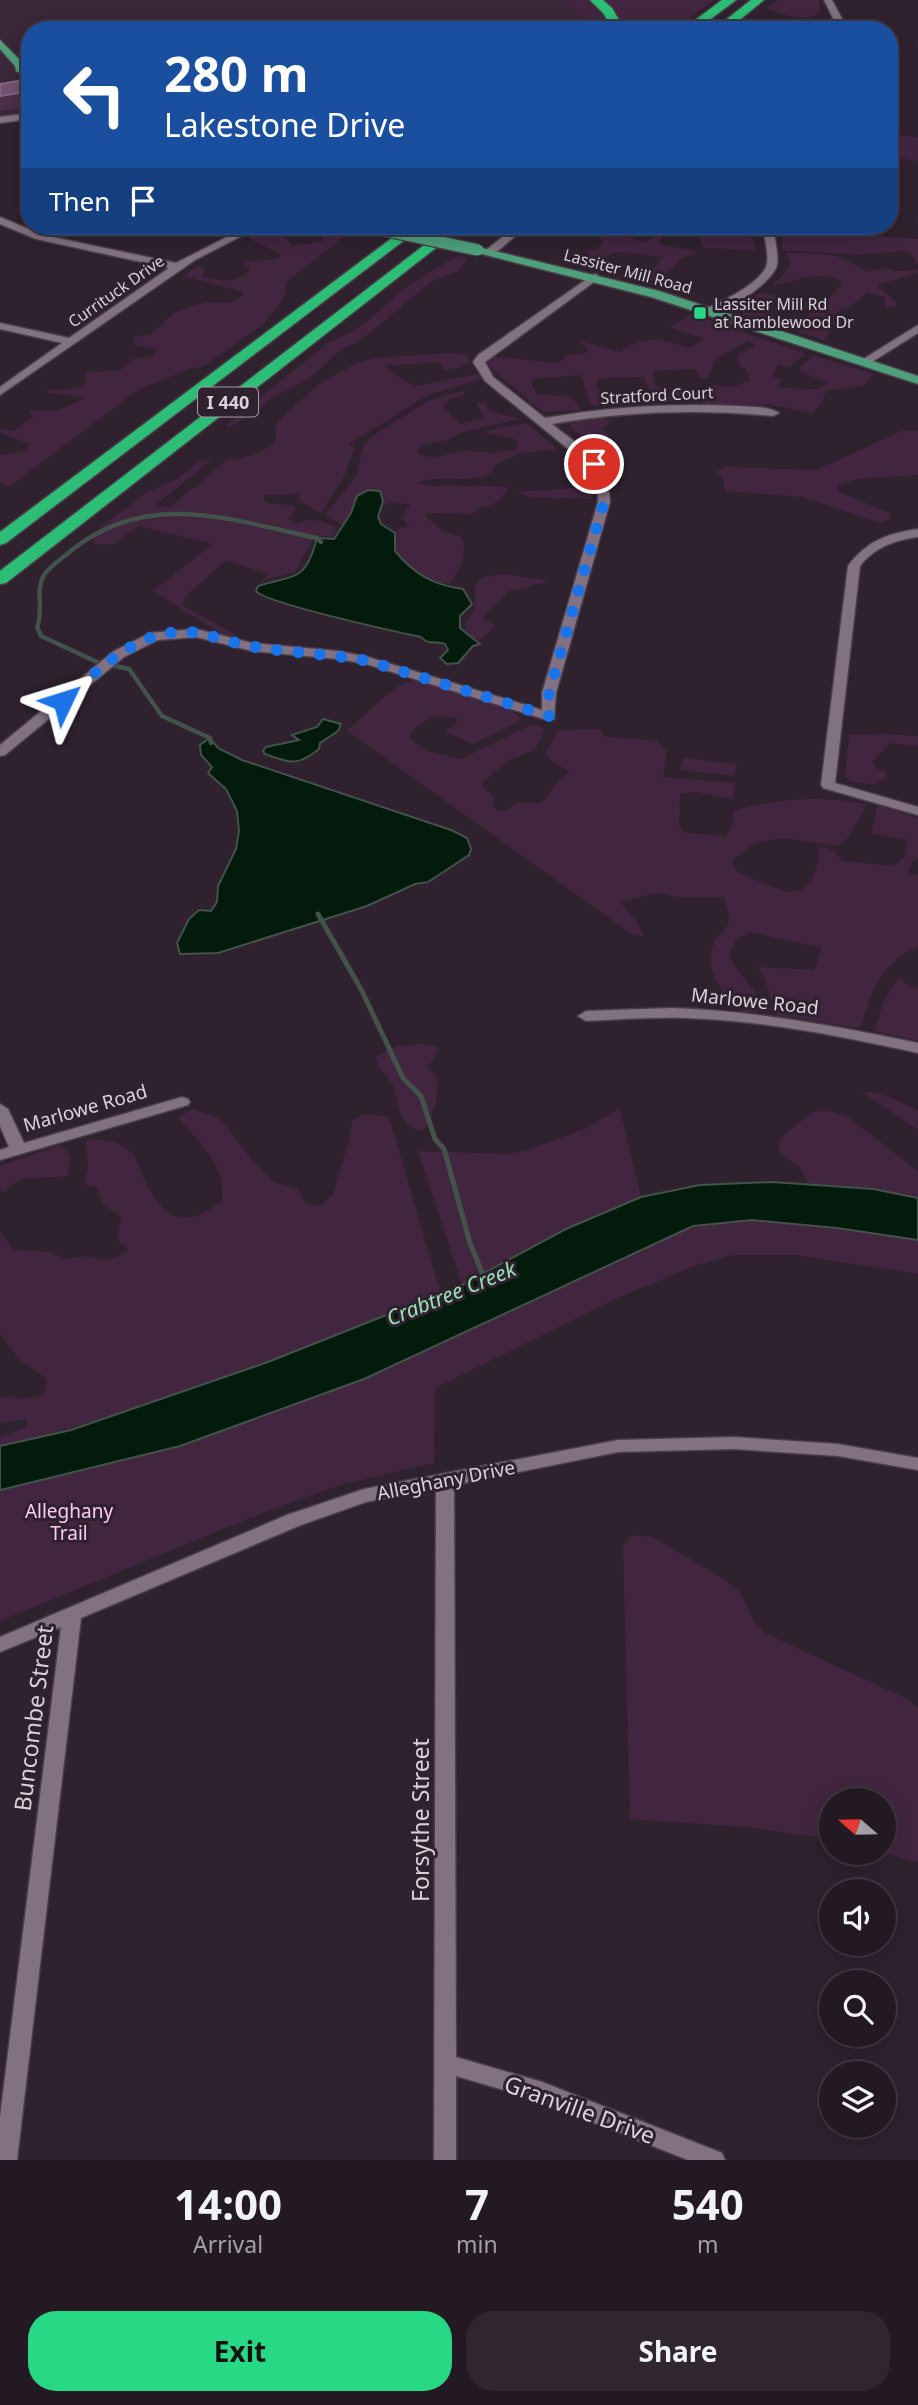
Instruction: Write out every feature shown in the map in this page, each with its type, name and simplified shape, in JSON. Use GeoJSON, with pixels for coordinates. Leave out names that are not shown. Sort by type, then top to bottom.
{"type":"FeatureCollection","features":[{"type":"Feature","properties":{"kind":"highway"},"geometry":{"type":"LineString","coordinates":[[596,0],[614,21]]}},
{"type":"Feature","properties":{"kind":"highway"},"geometry":{"type":"LineString","coordinates":[[701,21],[730,0]]}},
{"type":"Feature","properties":{"kind":"highway"},"geometry":{"type":"LineString","coordinates":[[731,21],[758,0]]}},
{"type":"Feature","properties":{"kind":"highway","name":"I 440"},"geometry":{"type":"LineString","coordinates":[[0,540],[403,235]]}},
{"type":"Feature","properties":{"kind":"highway","name":"I 440"},"geometry":{"type":"LineString","coordinates":[[0,579],[445,235]]}},
{"type":"Feature","properties":{"kind":"main road"},"geometry":{"type":"LineString","coordinates":[[0,43],[21,63]]}},
{"type":"Feature","properties":{"kind":"main road","name":"Lassiter Mill Road"},"geometry":{"type":"LineString","coordinates":[[406,235],[594,277],[709,311],[918,380]]}},
{"type":"Feature","properties":{"kind":"street"},"geometry":{"type":"LineString","coordinates":[[828,0],[839,21]]}},
{"type":"Feature","properties":{"kind":"street"},"geometry":{"type":"LineString","coordinates":[[0,120],[21,117]]}},
{"type":"Feature","properties":{"kind":"street"},"geometry":{"type":"LineString","coordinates":[[0,220],[21,229]]}},
{"type":"Feature","properties":{"kind":"street"},"geometry":{"type":"LineString","coordinates":[[35,235],[178,267]]}},
{"type":"Feature","properties":{"kind":"street","name":"Currituck Drive"},"geometry":{"type":"LineString","coordinates":[[0,392],[178,267],[237,235]]}},
{"type":"Feature","properties":{"kind":"street"},"geometry":{"type":"LineString","coordinates":[[483,251],[508,235]]}},
{"type":"Feature","properties":{"kind":"street"},"geometry":{"type":"LineString","coordinates":[[709,311],[750,287],[770,270],[772,264],[769,235]]}},
{"type":"Feature","properties":{"kind":"street"},"geometry":{"type":"LineString","coordinates":[[0,752],[131,645],[155,636],[184,632],[252,646],[338,655],[368,661],[549,716],[549,693],[605,493],[600,473],[594,464],[489,379],[479,362],[482,357],[594,277]]}},
{"type":"Feature","properties":{"kind":"street"},"geometry":{"type":"LineString","coordinates":[[0,326],[71,342]]}},
{"type":"Feature","properties":{"kind":"street"},"geometry":{"type":"LineString","coordinates":[[863,363],[918,328]]}},
{"type":"Feature","properties":{"kind":"street","name":"Stratford Court"},"geometry":{"type":"LineString","coordinates":[[544,422],[646,409],[711,407],[773,413]]}},
{"type":"Feature","properties":{"kind":"street"},"geometry":{"type":"LineString","coordinates":[[918,533],[892,536],[866,551],[854,566],[828,785],[918,811]]}},
{"type":"Feature","properties":{"kind":"street","name":"Marlowe Road"},"geometry":{"type":"LineString","coordinates":[[586,1016],[672,1013],[760,1020],[918,1048]]}},
{"type":"Feature","properties":{"kind":"street","name":"Marlowe Road"},"geometry":{"type":"LineString","coordinates":[[0,1155],[182,1102]]}},
{"type":"Feature","properties":{"kind":"street"},"geometry":{"type":"LineString","coordinates":[[0,1109],[19,1150]]}},
{"type":"Feature","properties":{"kind":"street","name":"Alleghany Drive"},"geometry":{"type":"LineString","coordinates":[[0,1645],[294,1520],[364,1496],[445,1480],[618,1446],[747,1444],[838,1450],[918,1464]]}},
{"type":"Feature","properties":{"kind":"street","name":"Forsythe Street"},"geometry":{"type":"LineString","coordinates":[[445,1480],[445,2160]]}},
{"type":"Feature","properties":{"kind":"street","name":"Buncombe Street"},"geometry":{"type":"LineString","coordinates":[[6,2160],[72,1615]]}},
{"type":"Feature","properties":{"kind":"street","name":"Granville Drive"},"geometry":{"type":"LineString","coordinates":[[445,2063],[534,2088],[714,2160]]}},
{"type":"Feature","properties":{"kind":"shaded area"},"geometry":{"type":"Polygon","coordinates":[[[0,0],[561,0],[575,11],[578,21],[21,21],[21,114],[0,118],[0,0]]]}},
{"type":"Feature","properties":{"kind":"green space"},"geometry":{"type":"Polygon","coordinates":[[[561,0],[587,0],[606,21],[578,21],[575,11],[561,0]]]}},
{"type":"Feature","properties":{"kind":"green space"},"geometry":{"type":"Polygon","coordinates":[[[604,0],[714,0],[686,21],[621,21],[604,0]]]}},
{"type":"Feature","properties":{"kind":"green space"},"geometry":{"type":"Polygon","coordinates":[[[778,0],[819,0],[820,13],[800,18],[766,9],[778,0]]]}},
{"type":"Feature","properties":{"kind":"green space"},"geometry":{"type":"Polygon","coordinates":[[[898,135],[918,137],[918,161],[898,158],[898,135]]]}},
{"type":"Feature","properties":{"kind":"green space"},"geometry":{"type":"Polygon","coordinates":[[[255,235],[288,235],[285,236],[292,246],[323,241],[322,235],[347,235],[287,281],[284,298],[261,326],[204,366],[138,390],[9,487],[0,481],[0,455],[23,452],[30,444],[0,433],[0,428],[14,431],[34,416],[28,411],[58,410],[83,399],[45,392],[80,388],[85,386],[86,373],[120,370],[133,359],[152,356],[158,349],[135,345],[133,337],[151,334],[174,313],[205,302],[229,303],[238,300],[244,292],[184,276],[198,265],[205,268],[202,277],[234,279],[250,269],[242,266],[245,262],[277,259],[282,255],[248,238],[255,235]]]}},
{"type":"Feature","properties":{"kind":"green space"},"geometry":{"type":"Polygon","coordinates":[[[595,235],[624,235],[645,242],[654,235],[664,235],[658,244],[695,251],[696,254],[679,259],[663,276],[645,281],[640,280],[641,275],[653,270],[663,257],[619,252],[604,258],[598,265],[587,263],[590,258],[585,250],[596,251],[604,242],[595,235]]]}},
{"type":"Feature","properties":{"kind":"green space"},"geometry":{"type":"Polygon","coordinates":[[[698,235],[751,238],[754,240],[755,250],[704,248],[698,235]]]}},
{"type":"Feature","properties":{"kind":"green space"},"geometry":{"type":"Polygon","coordinates":[[[783,235],[868,235],[918,239],[918,266],[911,254],[902,251],[862,255],[782,250],[783,235]]]}},
{"type":"Feature","properties":{"kind":"green space"},"geometry":{"type":"Polygon","coordinates":[[[786,253],[837,257],[865,272],[886,268],[896,271],[918,270],[918,273],[877,285],[897,303],[894,307],[885,307],[885,297],[867,293],[851,306],[839,309],[839,316],[824,340],[734,311],[736,307],[744,307],[782,320],[798,322],[811,312],[753,300],[756,295],[764,293],[821,305],[826,303],[842,283],[835,278],[817,276],[771,285],[782,276],[790,263],[786,253]]]}},
{"type":"Feature","properties":{"kind":"green space"},"geometry":{"type":"Polygon","coordinates":[[[457,256],[468,258],[458,271],[431,282],[359,342],[341,349],[309,379],[272,397],[260,409],[230,427],[225,426],[329,342],[355,330],[407,287],[457,256]]]}},
{"type":"Feature","properties":{"kind":"green space"},"geometry":{"type":"Polygon","coordinates":[[[692,314],[806,354],[790,367],[778,365],[772,376],[781,380],[778,385],[783,388],[819,389],[829,383],[801,372],[799,368],[813,355],[873,374],[863,386],[826,391],[822,402],[812,413],[772,405],[702,404],[701,390],[705,387],[732,387],[751,380],[746,369],[740,366],[738,355],[755,345],[748,341],[714,360],[709,378],[699,378],[695,369],[653,371],[655,385],[674,392],[687,393],[690,400],[660,402],[643,377],[598,378],[596,385],[600,391],[625,394],[637,403],[591,406],[581,375],[532,379],[532,386],[537,394],[572,397],[581,410],[543,412],[488,363],[493,357],[498,357],[558,363],[567,355],[586,353],[588,349],[580,343],[583,342],[620,352],[646,340],[670,342],[689,348],[705,339],[670,327],[692,314]]]}},
{"type":"Feature","properties":{"kind":"green space"},"geometry":{"type":"Polygon","coordinates":[[[465,354],[471,361],[458,368],[444,370],[439,363],[385,365],[404,381],[416,386],[472,375],[479,375],[481,379],[428,395],[348,445],[355,448],[344,477],[321,513],[299,501],[300,494],[264,495],[264,501],[297,508],[288,519],[296,524],[308,520],[337,527],[333,537],[315,536],[295,572],[262,580],[268,574],[226,560],[185,597],[183,606],[240,637],[223,635],[153,591],[213,544],[139,526],[112,545],[95,544],[92,539],[95,532],[147,492],[176,480],[200,461],[212,460],[155,505],[169,508],[227,460],[260,452],[276,440],[276,426],[280,419],[319,384],[357,363],[373,358],[465,354]]]}},
{"type":"Feature","properties":{"kind":"green space"},"geometry":{"type":"Polygon","coordinates":[[[465,390],[464,395],[450,399],[442,407],[460,424],[484,418],[476,402],[486,403],[487,410],[520,419],[421,445],[417,452],[435,457],[466,451],[510,451],[517,449],[517,442],[512,438],[483,432],[526,423],[557,449],[521,453],[493,466],[492,472],[483,476],[417,483],[439,486],[495,486],[506,487],[508,490],[496,502],[480,507],[472,514],[427,513],[426,517],[443,531],[462,537],[463,556],[450,584],[418,572],[398,553],[395,544],[397,529],[409,526],[402,518],[410,504],[389,503],[345,526],[325,515],[356,476],[363,446],[372,436],[428,401],[465,390]]]}},
{"type":"Feature","properties":{"kind":"green space"},"geometry":{"type":"Polygon","coordinates":[[[600,417],[611,421],[602,429],[609,434],[605,442],[587,442],[569,425],[586,418],[600,417]]]}},
{"type":"Feature","properties":{"kind":"green space"},"geometry":{"type":"Polygon","coordinates":[[[901,431],[918,431],[918,475],[858,479],[839,485],[837,491],[892,514],[889,520],[881,523],[802,497],[726,491],[723,479],[716,472],[726,467],[817,470],[901,431]]]}},
{"type":"Feature","properties":{"kind":"green space"},"geometry":{"type":"Polygon","coordinates":[[[584,485],[594,491],[592,499],[531,497],[515,492],[565,489],[584,485]]]}},
{"type":"Feature","properties":{"kind":"green space"},"geometry":{"type":"Polygon","coordinates":[[[505,574],[549,581],[507,592],[485,615],[484,621],[495,626],[479,641],[466,632],[465,624],[473,611],[475,585],[484,577],[505,574]]]}},
{"type":"Feature","properties":{"kind":"green space"},"geometry":{"type":"Polygon","coordinates":[[[419,679],[509,708],[521,718],[473,744],[444,731],[455,725],[458,719],[433,715],[413,730],[409,738],[427,751],[461,759],[533,724],[545,729],[535,750],[507,761],[481,784],[494,798],[493,805],[498,811],[506,811],[517,803],[540,803],[569,772],[551,760],[546,753],[558,730],[601,729],[603,736],[656,741],[667,752],[663,777],[735,783],[733,799],[696,792],[680,794],[679,826],[686,833],[726,836],[734,822],[732,811],[765,803],[817,799],[867,805],[847,839],[837,846],[785,838],[757,842],[732,860],[738,873],[786,892],[804,889],[811,880],[816,870],[819,848],[832,850],[842,861],[894,866],[905,856],[907,840],[871,833],[878,805],[918,818],[918,859],[912,862],[908,873],[918,876],[918,947],[896,960],[880,978],[862,1025],[856,1028],[776,1015],[764,977],[758,967],[814,970],[822,948],[750,932],[736,940],[729,956],[757,994],[762,1012],[742,1012],[721,989],[712,971],[711,951],[729,920],[723,897],[677,897],[657,893],[620,902],[645,936],[633,935],[346,730],[397,687],[419,679]]]}},
{"type":"Feature","properties":{"kind":"green space"},"geometry":{"type":"Polygon","coordinates":[[[849,735],[918,736],[918,746],[890,743],[873,760],[876,768],[885,772],[887,777],[874,785],[850,781],[845,776],[849,735]]]}},
{"type":"Feature","properties":{"kind":"green space"},"geometry":{"type":"Polygon","coordinates":[[[683,758],[737,764],[734,776],[680,770],[683,758]]]}},
{"type":"Feature","properties":{"kind":"green space"},"geometry":{"type":"Polygon","coordinates":[[[899,977],[906,984],[918,988],[918,1041],[875,1031],[883,1002],[899,977]]]}},
{"type":"Feature","properties":{"kind":"green space"},"geometry":{"type":"Polygon","coordinates":[[[423,1044],[438,1047],[434,1059],[427,1067],[438,1079],[436,1101],[429,1124],[424,1130],[415,1129],[405,1121],[392,1084],[380,1068],[376,1056],[398,1046],[423,1044]]]}},
{"type":"Feature","properties":{"kind":"green space"},"geometry":{"type":"Polygon","coordinates":[[[862,1092],[884,1095],[918,1111],[918,1130],[862,1092]]]}},
{"type":"Feature","properties":{"kind":"green space"},"geometry":{"type":"Polygon","coordinates":[[[194,1109],[220,1119],[272,1181],[298,1190],[306,1204],[321,1205],[334,1194],[352,1120],[364,1114],[389,1117],[441,1294],[168,1398],[0,1446],[0,1437],[27,1427],[27,1419],[0,1423],[0,1398],[8,1396],[24,1399],[44,1395],[47,1379],[19,1359],[0,1334],[0,1231],[13,1250],[50,1252],[65,1259],[85,1256],[103,1260],[115,1258],[129,1250],[117,1239],[121,1217],[102,1203],[96,1187],[84,1184],[88,1167],[86,1142],[92,1140],[119,1144],[131,1152],[150,1191],[166,1211],[185,1218],[208,1211],[222,1201],[220,1176],[209,1154],[177,1117],[194,1109]]]}},
{"type":"Feature","properties":{"kind":"green space"},"geometry":{"type":"Polygon","coordinates":[[[620,1109],[641,1197],[566,1229],[462,1285],[418,1151],[508,1154],[528,1150],[584,1129],[620,1109]]]}},
{"type":"Feature","properties":{"kind":"green space"},"geometry":{"type":"Polygon","coordinates":[[[827,1111],[848,1117],[918,1171],[918,1198],[873,1189],[809,1184],[799,1166],[778,1152],[780,1139],[812,1112],[827,1111]]]}},
{"type":"Feature","properties":{"kind":"green space"},"geometry":{"type":"Polygon","coordinates":[[[61,1145],[70,1156],[68,1176],[20,1179],[5,1192],[0,1191],[0,1166],[61,1145]]]}},
{"type":"Feature","properties":{"kind":"green space","name":"Alleghany Trail"},"geometry":{"type":"Polygon","coordinates":[[[678,1211],[918,1222],[918,1274],[796,1255],[734,1255],[694,1266],[613,1300],[435,1388],[434,1463],[344,1484],[272,1509],[0,1621],[0,1469],[678,1211]]]}},
{"type":"Feature","properties":{"kind":"green space"},"geometry":{"type":"Polygon","coordinates":[[[633,1535],[653,1537],[719,1576],[740,1592],[754,1622],[767,1634],[905,1698],[918,1708],[918,1862],[896,1856],[896,1788],[819,1788],[819,1837],[746,1827],[630,1819],[623,1547],[626,1540],[633,1535]]]}},
{"type":"Feature","properties":{"kind":"water"},"geometry":{"type":"Polygon","coordinates":[[[368,490],[380,491],[383,501],[378,517],[381,524],[395,533],[395,551],[402,559],[433,581],[463,589],[472,604],[460,616],[460,628],[480,644],[473,646],[458,663],[447,664],[440,658],[448,650],[445,644],[306,610],[256,591],[258,586],[290,577],[303,570],[317,538],[334,539],[351,513],[357,496],[368,490]]]}},
{"type":"Feature","properties":{"kind":"water"},"geometry":{"type":"Polygon","coordinates":[[[323,719],[341,724],[338,731],[320,743],[319,749],[305,759],[287,761],[263,751],[266,747],[299,740],[292,735],[317,727],[323,719]]]}},
{"type":"Feature","properties":{"kind":"water"},"geometry":{"type":"Polygon","coordinates":[[[210,738],[218,748],[242,760],[451,830],[467,838],[471,849],[469,855],[428,882],[415,884],[367,906],[218,953],[180,954],[177,943],[189,919],[199,910],[211,911],[217,902],[218,886],[236,849],[239,831],[237,811],[226,789],[208,773],[212,767],[201,755],[200,745],[210,738]]]}},
{"type":"Feature","properties":{"kind":"water","name":"Crabtree Creek"},"geometry":{"type":"Polygon","coordinates":[[[772,1182],[873,1189],[918,1198],[918,1240],[837,1228],[752,1220],[693,1226],[364,1379],[180,1446],[0,1490],[0,1446],[71,1430],[268,1362],[462,1285],[566,1229],[641,1197],[700,1185],[772,1182]]]}},
{"type":"Feature","properties":{"kind":"building"},"geometry":{"type":"Polygon","coordinates":[[[21,80],[21,93],[0,96],[0,84],[21,80]]]}},
{"type":"Feature","properties":{"kind":"waterway"},"geometry":{"type":"LineString","coordinates":[[211,743],[210,738],[162,716],[129,669],[97,662],[41,636],[37,627],[40,587],[44,575],[72,550],[101,531],[130,520],[160,515],[191,514],[222,518],[317,538],[321,542]]}},
{"type":"Feature","properties":{"kind":"waterway","name":"Crabtree Creek"},"geometry":{"type":"LineString","coordinates":[[318,914],[362,991],[403,1078],[421,1096],[435,1139],[444,1149],[470,1243],[485,1280]]}},
{"type":"Feature","properties":{"kind":"place","name":"Lassiter Mill Rd at Ramblewood Dr"},"geometry":{"type":"Point","coordinates":[700,313]}},
{"type":"Feature","properties":{"kind":"route"},"geometry":{"type":"LineString","coordinates":[[63,701],[131,645],[155,636],[184,632],[252,646],[338,655],[368,661],[549,716],[549,693],[604,502],[603,481],[594,464]]}}]}
